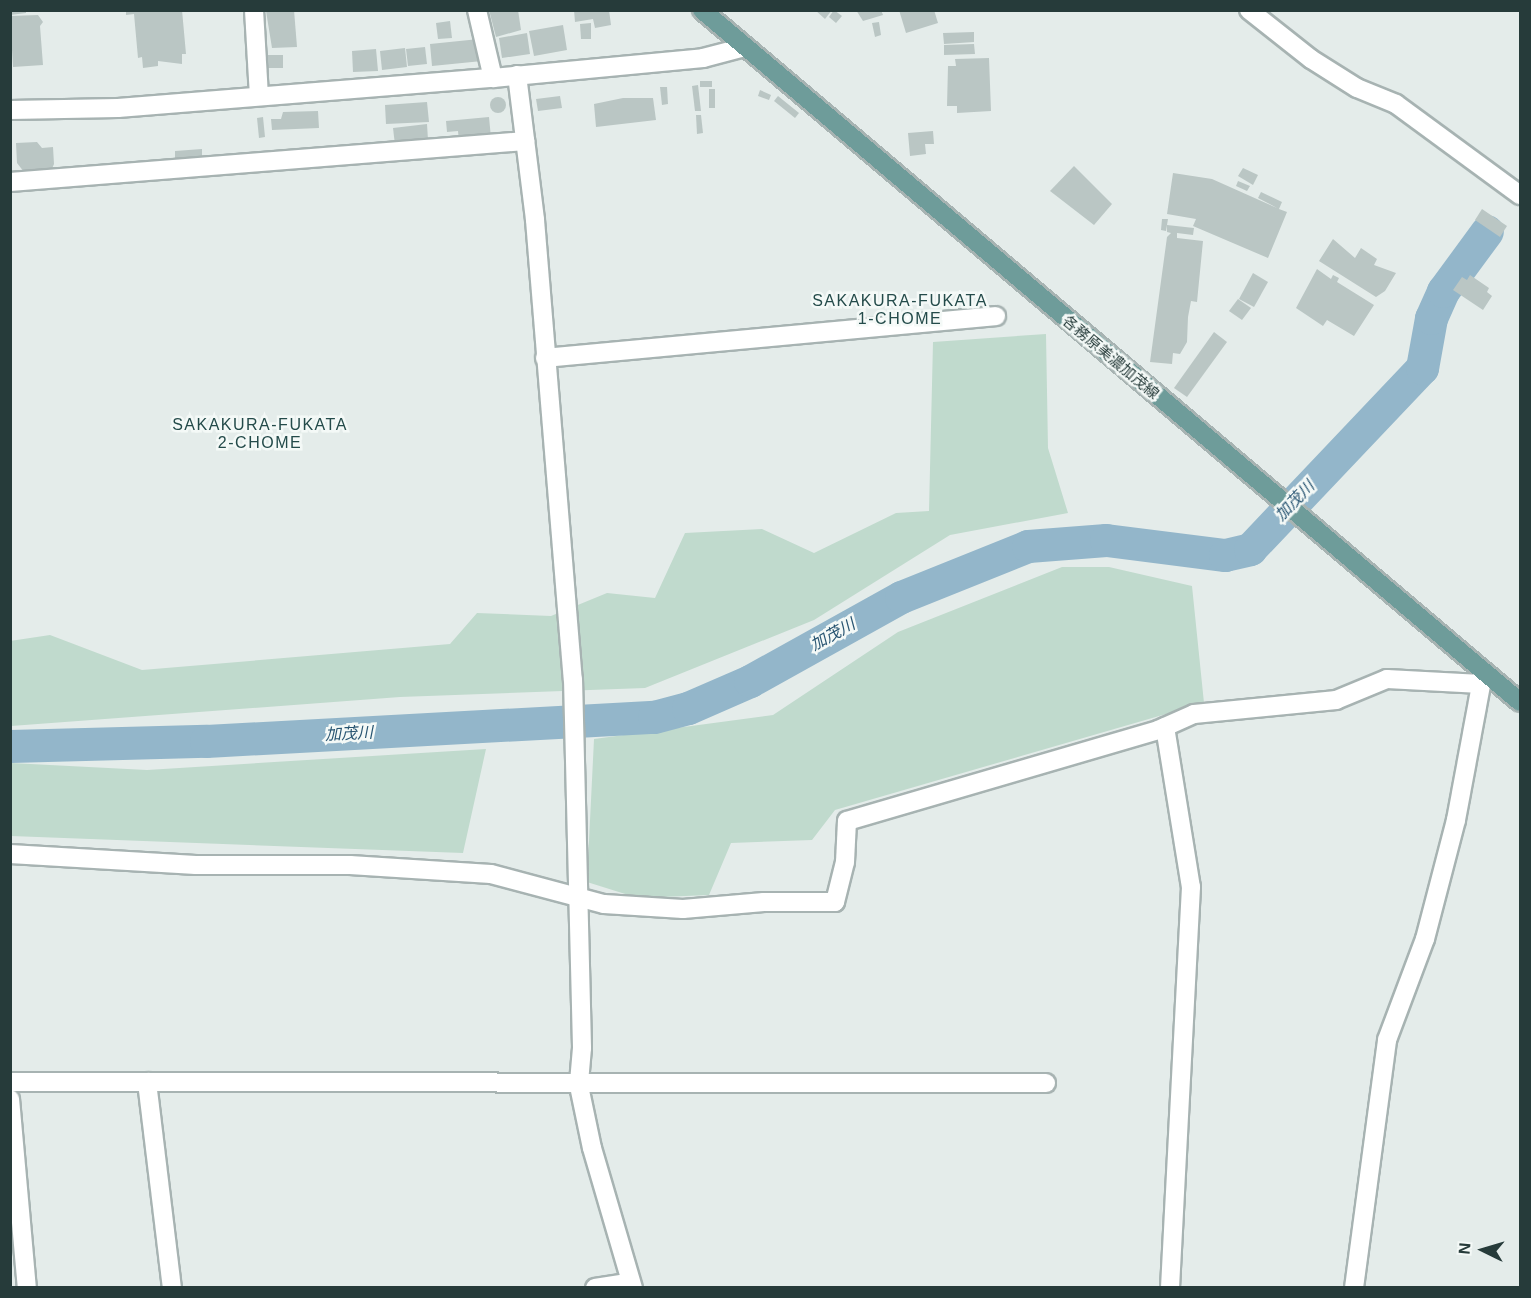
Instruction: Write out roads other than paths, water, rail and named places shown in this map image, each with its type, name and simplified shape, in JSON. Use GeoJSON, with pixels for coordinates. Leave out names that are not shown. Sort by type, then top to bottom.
{"type":"FeatureCollection","features":[{"type":"Feature","properties":{"kind":"main road","name":"各務原美濃加茂線"},"geometry":{"type":"LineString","coordinates":[[702,10],[1312,526],[1482,678],[1521,702]]}},
{"type":"Feature","properties":{"kind":"street"},"geometry":{"type":"LineString","coordinates":[[255,10],[259,96]]}},
{"type":"Feature","properties":{"kind":"street"},"geometry":{"type":"LineString","coordinates":[[477,10],[493,78]]}},
{"type":"Feature","properties":{"kind":"street"},"geometry":{"type":"LineString","coordinates":[[1249,10],[1338,76],[1396,104],[1521,195]]}},
{"type":"Feature","properties":{"kind":"street"},"geometry":{"type":"LineString","coordinates":[[10,110],[118,108],[493,78],[703,58],[745,47]]}},
{"type":"Feature","properties":{"kind":"street"},"geometry":{"type":"LineString","coordinates":[[517,75],[525,141],[573,680],[582,1048],[579,1086],[592,1148],[632,1285],[595,1287]]}},
{"type":"Feature","properties":{"kind":"street"},"geometry":{"type":"LineString","coordinates":[[10,182],[525,141]]}},
{"type":"Feature","properties":{"kind":"street"},"geometry":{"type":"LineString","coordinates":[[545,358],[996,316]]}},
{"type":"Feature","properties":{"kind":"street"},"geometry":{"type":"LineString","coordinates":[[10,854],[196,865],[350,865],[491,874],[604,904],[684,909],[764,902],[835,902],[845,862],[848,821],[1165,727],[1194,714],[1336,700],[1387,679],[1482,678],[1456,820],[1425,939],[1387,1040],[1354,1287]]}},
{"type":"Feature","properties":{"kind":"street"},"geometry":{"type":"LineString","coordinates":[[1165,727],[1191,887],[1170,1287]]}},
{"type":"Feature","properties":{"kind":"street"},"geometry":{"type":"LineString","coordinates":[[10,1082],[579,1086],[1046,1083]]}},
{"type":"Feature","properties":{"kind":"street"},"geometry":{"type":"LineString","coordinates":[[147,1082],[172,1287]]}},
{"type":"Feature","properties":{"kind":"street"},"geometry":{"type":"LineString","coordinates":[[10,1099],[27,1287]]}},
{"type":"Feature","properties":{"kind":"waterway","name":"加茂川"},"geometry":{"type":"LineString","coordinates":[[10,746],[206,741],[654,717],[688,708],[750,681],[901,597],[1028,546],[1106,540],[1225,555],[1250,549],[1422,368],[1431,318],[1443,291],[1487,231]]}},
{"type":"Feature","properties":{"kind":"district","name":"SAKAKURA-FUKATA 1-CHOME"},"geometry":{"type":"Point","coordinates":[900,310]}},
{"type":"Feature","properties":{"kind":"district","name":"SAKAKURA-FUKATA 2-CHOME"},"geometry":{"type":"Point","coordinates":[260,434]}}]}
